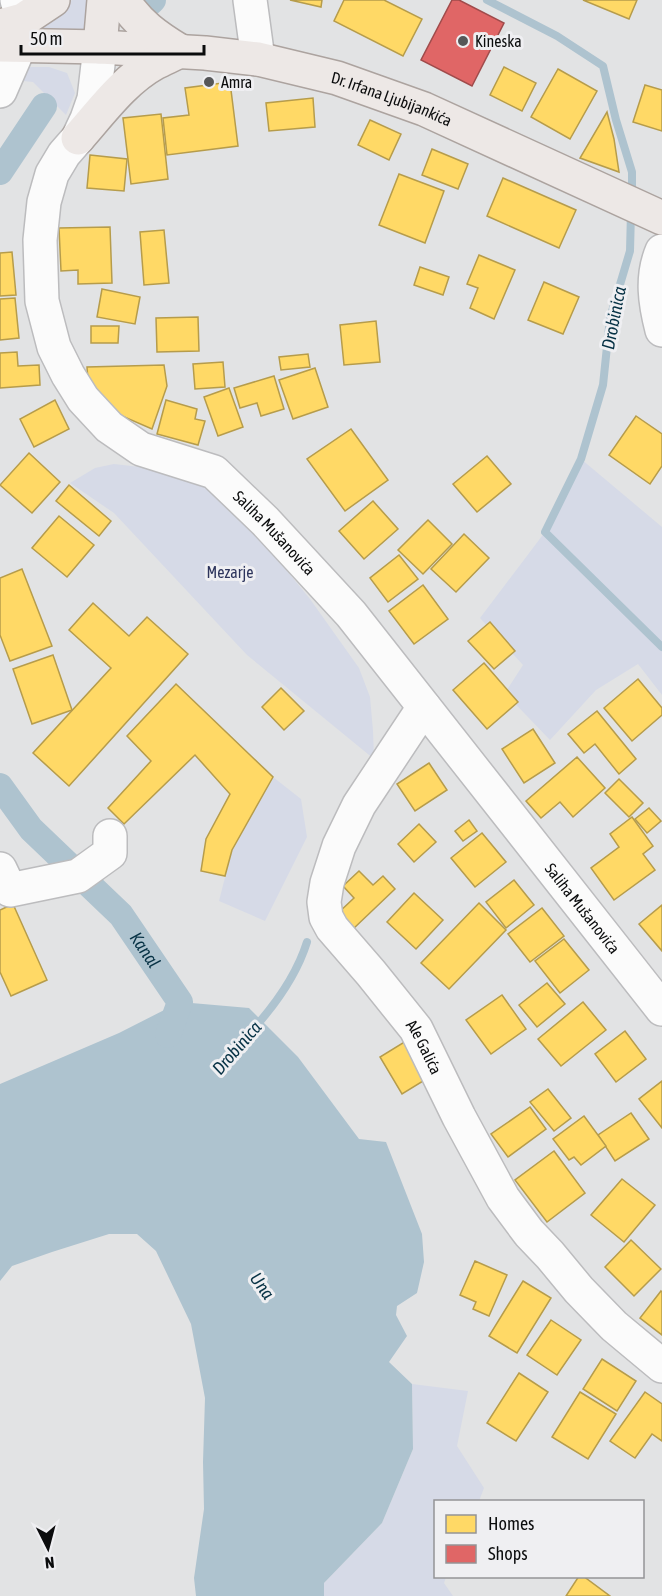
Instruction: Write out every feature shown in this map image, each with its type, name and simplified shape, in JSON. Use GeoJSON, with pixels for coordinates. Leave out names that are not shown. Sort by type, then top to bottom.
{"type":"FeatureCollection","features":[{"type":"Feature","properties":{"kind":"main road"},"geometry":{"type":"LineString","coordinates":[[12,27],[53,0]]}},
{"type":"Feature","properties":{"kind":"main road"},"geometry":{"type":"LineString","coordinates":[[100,47],[104,0]]}},
{"type":"Feature","properties":{"kind":"main road"},"geometry":{"type":"LineString","coordinates":[[123,0],[132,15],[155,36],[180,51]]}},
{"type":"Feature","properties":{"kind":"main road","name":"Dr. Irfana Ljubijankića"},"geometry":{"type":"LineString","coordinates":[[12,27],[100,47],[180,51],[258,59],[337,78],[424,109],[660,217]]}},
{"type":"Feature","properties":{"kind":"main road"},"geometry":{"type":"LineString","coordinates":[[78,138],[133,78],[154,63],[180,51]]}},
{"type":"Feature","properties":{"kind":"street"},"geometry":{"type":"LineString","coordinates":[[250,0],[258,59]]}},
{"type":"Feature","properties":{"kind":"street"},"geometry":{"type":"LineString","coordinates":[[0,91],[12,27]]}},
{"type":"Feature","properties":{"kind":"street","name":"Saliha Mušanovića"},"geometry":{"type":"LineString","coordinates":[[100,47],[94,99],[78,138],[64,154],[52,174],[44,202],[40,240],[42,301],[54,346],[68,375],[83,399],[109,427],[141,449],[214,472],[265,520],[351,614],[662,1009]]}},
{"type":"Feature","properties":{"kind":"street"},"geometry":{"type":"LineString","coordinates":[[662,251],[657,262],[654,294],[662,330]]}},
{"type":"Feature","properties":{"kind":"street","name":"Ale Galića"},"geometry":{"type":"LineString","coordinates":[[424,707],[359,804],[339,846],[327,883],[324,902],[326,917],[332,928],[416,1029],[459,1117],[503,1198],[529,1233],[614,1326],[662,1366]]}},
{"type":"Feature","properties":{"kind":"street"},"geometry":{"type":"LineString","coordinates":[[3,884],[41,885],[78,876],[110,845]]}},
{"type":"Feature","properties":{"kind":"green space"},"geometry":{"type":"Polygon","coordinates":[[[72,0],[94,0],[93,31],[28,31],[60,11],[72,0]]]}},
{"type":"Feature","properties":{"kind":"green space"},"geometry":{"type":"Polygon","coordinates":[[[25,67],[49,67],[67,73],[75,93],[66,115],[33,82],[13,80],[25,67]]]}},
{"type":"Feature","properties":{"kind":"green space"},"geometry":{"type":"Polygon","coordinates":[[[581,459],[662,527],[662,695],[638,664],[596,690],[550,740],[505,693],[523,665],[480,618],[545,532],[581,459]]]}},
{"type":"Feature","properties":{"kind":"green space","name":"Mezarje"},"geometry":{"type":"Polygon","coordinates":[[[114,464],[149,468],[202,483],[256,533],[310,599],[359,668],[370,697],[374,759],[247,655],[114,513],[70,483],[95,468],[114,464]]]}},
{"type":"Feature","properties":{"kind":"green space"},"geometry":{"type":"Polygon","coordinates":[[[273,777],[301,799],[307,837],[265,921],[219,901],[232,850],[273,777]]]}},
{"type":"Feature","properties":{"kind":"green space"},"geometry":{"type":"Polygon","coordinates":[[[412,1384],[468,1391],[457,1446],[484,1488],[479,1500],[434,1500],[434,1578],[446,1578],[444,1583],[453,1596],[324,1596],[324,1583],[382,1523],[413,1449],[412,1384]]]}},
{"type":"Feature","properties":{"kind":"water","name":"Una"},"geometry":{"type":"Polygon","coordinates":[[[180,1002],[249,1008],[298,1057],[359,1139],[386,1142],[422,1234],[424,1262],[417,1293],[397,1306],[396,1315],[407,1336],[389,1362],[412,1384],[413,1449],[382,1523],[324,1583],[324,1596],[196,1596],[194,1578],[204,1509],[205,1398],[191,1324],[156,1251],[137,1234],[109,1234],[12,1266],[0,1281],[0,1084],[119,1033],[180,1002]]]}},
{"type":"Feature","properties":{"kind":"building: Homes"},"geometry":{"type":"Polygon","coordinates":[[[290,0],[322,0],[321,7],[290,0]]]}},
{"type":"Feature","properties":{"kind":"building: Homes"},"geometry":{"type":"Polygon","coordinates":[[[344,0],[384,0],[422,19],[403,56],[334,21],[344,0]]]}},
{"type":"Feature","properties":{"kind":"building: Homes"},"geometry":{"type":"Polygon","coordinates":[[[583,0],[637,0],[629,19],[583,0]]]}},
{"type":"Feature","properties":{"kind":"building: Homes"},"geometry":{"type":"Polygon","coordinates":[[[504,67],[536,83],[522,111],[490,95],[504,67]]]}},
{"type":"Feature","properties":{"kind":"building: Homes"},"geometry":{"type":"Polygon","coordinates":[[[558,69],[597,91],[570,139],[531,117],[558,69]]]}},
{"type":"Feature","properties":{"kind":"building: Homes"},"geometry":{"type":"Polygon","coordinates":[[[230,82],[238,146],[167,155],[163,118],[189,115],[185,88],[230,82]]]}},
{"type":"Feature","properties":{"kind":"building: Homes"},"geometry":{"type":"Polygon","coordinates":[[[645,85],[662,90],[662,131],[633,122],[645,85]]]}},
{"type":"Feature","properties":{"kind":"building: Homes"},"geometry":{"type":"Polygon","coordinates":[[[313,98],[315,127],[269,131],[266,103],[313,98]]]}},
{"type":"Feature","properties":{"kind":"building: Homes"},"geometry":{"type":"Polygon","coordinates":[[[607,112],[614,139],[619,172],[580,158],[607,112]]]}},
{"type":"Feature","properties":{"kind":"building: Homes"},"geometry":{"type":"Polygon","coordinates":[[[161,114],[168,179],[131,184],[123,118],[161,114]]]}},
{"type":"Feature","properties":{"kind":"building: Homes"},"geometry":{"type":"Polygon","coordinates":[[[370,120],[401,134],[389,160],[358,145],[370,120]]]}},
{"type":"Feature","properties":{"kind":"building: Homes"},"geometry":{"type":"Polygon","coordinates":[[[432,149],[468,164],[458,189],[422,175],[432,149]]]}},
{"type":"Feature","properties":{"kind":"building: Homes"},"geometry":{"type":"Polygon","coordinates":[[[90,155],[127,159],[124,191],[87,188],[90,155]]]}},
{"type":"Feature","properties":{"kind":"building: Homes"},"geometry":{"type":"Polygon","coordinates":[[[399,174],[444,191],[425,243],[379,225],[399,174]]]}},
{"type":"Feature","properties":{"kind":"building: Homes"},"geometry":{"type":"Polygon","coordinates":[[[503,178],[576,210],[559,248],[487,216],[503,178]]]}},
{"type":"Feature","properties":{"kind":"building: Homes"},"geometry":{"type":"Polygon","coordinates":[[[110,227],[112,283],[78,284],[78,270],[61,271],[59,228],[110,227]]]}},
{"type":"Feature","properties":{"kind":"building: Homes"},"geometry":{"type":"Polygon","coordinates":[[[164,230],[169,283],[144,285],[140,232],[164,230]]]}},
{"type":"Feature","properties":{"kind":"building: Homes"},"geometry":{"type":"Polygon","coordinates":[[[12,252],[16,295],[0,296],[0,253],[12,252]]]}},
{"type":"Feature","properties":{"kind":"building: Homes"},"geometry":{"type":"Polygon","coordinates":[[[479,255],[515,270],[494,319],[470,308],[478,288],[467,284],[479,255]]]}},
{"type":"Feature","properties":{"kind":"building: Homes"},"geometry":{"type":"Polygon","coordinates":[[[420,267],[449,277],[443,295],[414,285],[420,267]]]}},
{"type":"Feature","properties":{"kind":"building: Homes"},"geometry":{"type":"Polygon","coordinates":[[[544,282],[579,297],[563,334],[528,320],[544,282]]]}},
{"type":"Feature","properties":{"kind":"building: Homes"},"geometry":{"type":"Polygon","coordinates":[[[102,289],[140,297],[135,324],[97,317],[102,289]]]}},
{"type":"Feature","properties":{"kind":"building: Homes"},"geometry":{"type":"Polygon","coordinates":[[[15,298],[19,338],[0,340],[0,299],[15,298]]]}},
{"type":"Feature","properties":{"kind":"building: Homes"},"geometry":{"type":"Polygon","coordinates":[[[198,317],[199,351],[157,352],[156,318],[198,317]]]}},
{"type":"Feature","properties":{"kind":"building: Homes"},"geometry":{"type":"Polygon","coordinates":[[[376,321],[380,362],[344,365],[340,325],[376,321]]]}},
{"type":"Feature","properties":{"kind":"building: Homes"},"geometry":{"type":"Polygon","coordinates":[[[91,326],[119,326],[118,343],[91,343],[91,326]]]}},
{"type":"Feature","properties":{"kind":"building: Homes"},"geometry":{"type":"Polygon","coordinates":[[[17,352],[18,366],[39,365],[40,385],[0,388],[0,353],[17,352]]]}},
{"type":"Feature","properties":{"kind":"building: Homes"},"geometry":{"type":"Polygon","coordinates":[[[308,354],[310,367],[281,370],[279,357],[308,354]]]}},
{"type":"Feature","properties":{"kind":"building: Homes"},"geometry":{"type":"Polygon","coordinates":[[[223,362],[225,387],[195,389],[193,364],[223,362]]]}},
{"type":"Feature","properties":{"kind":"building: Homes"},"geometry":{"type":"Polygon","coordinates":[[[164,365],[167,386],[152,429],[115,413],[88,381],[87,367],[164,365]]]}},
{"type":"Feature","properties":{"kind":"building: Homes"},"geometry":{"type":"Polygon","coordinates":[[[315,368],[328,407],[293,419],[279,380],[315,368]]]}},
{"type":"Feature","properties":{"kind":"building: Homes"},"geometry":{"type":"Polygon","coordinates":[[[274,376],[284,409],[261,416],[257,403],[240,408],[234,388],[274,376]]]}},
{"type":"Feature","properties":{"kind":"building: Homes"},"geometry":{"type":"Polygon","coordinates":[[[229,388],[243,427],[218,436],[204,397],[229,388]]]}},
{"type":"Feature","properties":{"kind":"building: Homes"},"geometry":{"type":"Polygon","coordinates":[[[55,400],[69,429],[34,447],[20,419],[55,400]]]}},
{"type":"Feature","properties":{"kind":"building: Homes"},"geometry":{"type":"Polygon","coordinates":[[[166,400],[197,409],[195,419],[205,421],[198,445],[157,434],[166,400]]]}},
{"type":"Feature","properties":{"kind":"building: Homes"},"geometry":{"type":"Polygon","coordinates":[[[636,416],[662,434],[662,466],[650,484],[609,455],[636,416]]]}},
{"type":"Feature","properties":{"kind":"building: Homes"},"geometry":{"type":"Polygon","coordinates":[[[351,429],[388,480],[345,511],[307,459],[351,429]]]}},
{"type":"Feature","properties":{"kind":"building: Homes"},"geometry":{"type":"Polygon","coordinates":[[[29,453],[60,482],[32,513],[0,485],[29,453]]]}},
{"type":"Feature","properties":{"kind":"building: Homes"},"geometry":{"type":"Polygon","coordinates":[[[487,456],[511,484],[477,512],[453,484],[487,456]]]}},
{"type":"Feature","properties":{"kind":"building: Homes"},"geometry":{"type":"Polygon","coordinates":[[[69,485],[111,521],[99,536],[56,501],[69,485]]]}},
{"type":"Feature","properties":{"kind":"building: Homes"},"geometry":{"type":"Polygon","coordinates":[[[373,501],[398,529],[364,559],[339,531],[373,501]]]}},
{"type":"Feature","properties":{"kind":"building: Homes"},"geometry":{"type":"Polygon","coordinates":[[[59,516],[94,545],[67,577],[32,548],[59,516]]]}},
{"type":"Feature","properties":{"kind":"building: Homes"},"geometry":{"type":"Polygon","coordinates":[[[428,520],[452,544],[423,574],[398,550],[428,520]]]}},
{"type":"Feature","properties":{"kind":"building: Homes"},"geometry":{"type":"Polygon","coordinates":[[[464,534],[489,558],[456,592],[431,569],[464,534]]]}},
{"type":"Feature","properties":{"kind":"building: Homes"},"geometry":{"type":"Polygon","coordinates":[[[399,555],[418,579],[388,602],[370,578],[399,555]]]}},
{"type":"Feature","properties":{"kind":"building: Homes"},"geometry":{"type":"Polygon","coordinates":[[[22,569],[52,646],[10,661],[0,635],[0,578],[22,569]]]}},
{"type":"Feature","properties":{"kind":"building: Homes"},"geometry":{"type":"Polygon","coordinates":[[[423,585],[448,619],[414,644],[389,611],[423,585]]]}},
{"type":"Feature","properties":{"kind":"building: Homes"},"geometry":{"type":"Polygon","coordinates":[[[93,603],[129,636],[147,617],[188,654],[69,786],[33,753],[111,668],[69,630],[93,603]]]}},
{"type":"Feature","properties":{"kind":"building: Homes"},"geometry":{"type":"Polygon","coordinates":[[[490,622],[515,651],[494,669],[468,641],[490,622]]]}},
{"type":"Feature","properties":{"kind":"building: Homes"},"geometry":{"type":"Polygon","coordinates":[[[53,655],[72,710],[32,724],[13,669],[53,655]]]}},
{"type":"Feature","properties":{"kind":"building: Homes"},"geometry":{"type":"Polygon","coordinates":[[[484,663],[518,702],[487,729],[453,690],[484,663]]]}},
{"type":"Feature","properties":{"kind":"building: Homes"},"geometry":{"type":"Polygon","coordinates":[[[638,679],[662,708],[662,715],[632,741],[604,708],[638,679]]]}},
{"type":"Feature","properties":{"kind":"building: Homes"},"geometry":{"type":"Polygon","coordinates":[[[176,684],[273,777],[232,850],[225,876],[201,871],[206,839],[230,794],[195,755],[124,824],[108,808],[151,761],[127,736],[176,684]]]}},
{"type":"Feature","properties":{"kind":"building: Homes"},"geometry":{"type":"Polygon","coordinates":[[[281,688],[304,711],[284,730],[262,707],[281,688]]]}},
{"type":"Feature","properties":{"kind":"building: Homes"},"geometry":{"type":"Polygon","coordinates":[[[597,711],[636,759],[619,774],[595,744],[584,753],[568,734],[597,711]]]}},
{"type":"Feature","properties":{"kind":"building: Homes"},"geometry":{"type":"Polygon","coordinates":[[[533,729],[555,763],[524,783],[502,749],[533,729]]]}},
{"type":"Feature","properties":{"kind":"building: Homes"},"geometry":{"type":"Polygon","coordinates":[[[577,757],[605,788],[573,817],[560,802],[541,818],[526,801],[577,757]]]}},
{"type":"Feature","properties":{"kind":"building: Homes"},"geometry":{"type":"Polygon","coordinates":[[[429,763],[447,790],[415,811],[397,784],[429,763]]]}},
{"type":"Feature","properties":{"kind":"building: Homes"},"geometry":{"type":"Polygon","coordinates":[[[619,779],[643,803],[629,817],[605,793],[619,779]]]}},
{"type":"Feature","properties":{"kind":"building: Homes"},"geometry":{"type":"Polygon","coordinates":[[[649,808],[661,821],[647,833],[635,819],[649,808]]]}},
{"type":"Feature","properties":{"kind":"building: Homes"},"geometry":{"type":"Polygon","coordinates":[[[632,817],[653,846],[643,854],[655,870],[614,900],[591,868],[619,847],[610,834],[632,817]]]}},
{"type":"Feature","properties":{"kind":"building: Homes"},"geometry":{"type":"Polygon","coordinates":[[[469,820],[477,831],[463,841],[455,831],[469,820]]]}},
{"type":"Feature","properties":{"kind":"building: Homes"},"geometry":{"type":"Polygon","coordinates":[[[419,824],[436,842],[414,862],[398,844],[419,824]]]}},
{"type":"Feature","properties":{"kind":"building: Homes"},"geometry":{"type":"Polygon","coordinates":[[[482,833],[506,862],[475,887],[451,858],[482,833]]]}},
{"type":"Feature","properties":{"kind":"building: Homes"},"geometry":{"type":"Polygon","coordinates":[[[359,871],[373,885],[383,876],[395,889],[352,930],[337,914],[354,898],[343,886],[359,871]]]}},
{"type":"Feature","properties":{"kind":"building: Homes"},"geometry":{"type":"Polygon","coordinates":[[[514,880],[534,905],[506,928],[486,902],[514,880]]]}},
{"type":"Feature","properties":{"kind":"building: Homes"},"geometry":{"type":"Polygon","coordinates":[[[414,893],[443,920],[416,949],[387,922],[414,893]]]}},
{"type":"Feature","properties":{"kind":"building: Homes"},"geometry":{"type":"Polygon","coordinates":[[[479,903],[506,930],[449,989],[421,963],[479,903]]]}},
{"type":"Feature","properties":{"kind":"building: Homes"},"geometry":{"type":"Polygon","coordinates":[[[13,904],[47,980],[11,996],[0,972],[0,910],[13,904]]]}},
{"type":"Feature","properties":{"kind":"building: Homes"},"geometry":{"type":"Polygon","coordinates":[[[662,905],[662,951],[639,924],[662,905]]]}},
{"type":"Feature","properties":{"kind":"building: Homes"},"geometry":{"type":"Polygon","coordinates":[[[542,908],[564,936],[530,962],[508,934],[542,908]]]}},
{"type":"Feature","properties":{"kind":"building: Homes"},"geometry":{"type":"Polygon","coordinates":[[[564,939],[589,970],[560,993],[535,961],[564,939]]]}},
{"type":"Feature","properties":{"kind":"building: Homes"},"geometry":{"type":"Polygon","coordinates":[[[547,983],[565,1004],[537,1027],[519,1005],[547,983]]]}},
{"type":"Feature","properties":{"kind":"building: Homes"},"geometry":{"type":"Polygon","coordinates":[[[502,995],[526,1029],[491,1054],[466,1020],[502,995]]]}},
{"type":"Feature","properties":{"kind":"building: Homes"},"geometry":{"type":"Polygon","coordinates":[[[583,1002],[606,1030],[561,1066],[538,1039],[583,1002]]]}},
{"type":"Feature","properties":{"kind":"building: Homes"},"geometry":{"type":"Polygon","coordinates":[[[625,1031],[646,1059],[616,1082],[595,1054],[625,1031]]]}},
{"type":"Feature","properties":{"kind":"building: Homes"},"geometry":{"type":"Polygon","coordinates":[[[406,1041],[428,1078],[402,1094],[380,1057],[406,1041]]]}},
{"type":"Feature","properties":{"kind":"building: Homes"},"geometry":{"type":"Polygon","coordinates":[[[662,1081],[662,1128],[639,1099],[662,1081]]]}},
{"type":"Feature","properties":{"kind":"building: Homes"},"geometry":{"type":"Polygon","coordinates":[[[548,1089],[571,1118],[554,1131],[530,1102],[548,1089]]]}},
{"type":"Feature","properties":{"kind":"building: Homes"},"geometry":{"type":"Polygon","coordinates":[[[530,1107],[546,1129],[508,1157],[491,1134],[530,1107]]]}},
{"type":"Feature","properties":{"kind":"building: Homes"},"geometry":{"type":"Polygon","coordinates":[[[631,1113],[649,1139],[615,1161],[598,1135],[631,1113]]]}},
{"type":"Feature","properties":{"kind":"building: Homes"},"geometry":{"type":"Polygon","coordinates":[[[584,1116],[606,1146],[581,1165],[574,1157],[569,1160],[553,1139],[584,1116]]]}},
{"type":"Feature","properties":{"kind":"building: Homes"},"geometry":{"type":"Polygon","coordinates":[[[554,1151],[585,1193],[547,1222],[515,1180],[554,1151]]]}},
{"type":"Feature","properties":{"kind":"building: Homes"},"geometry":{"type":"Polygon","coordinates":[[[622,1179],[655,1205],[624,1242],[591,1215],[622,1179]]]}},
{"type":"Feature","properties":{"kind":"building: Homes"},"geometry":{"type":"Polygon","coordinates":[[[631,1240],[661,1269],[634,1296],[605,1267],[631,1240]]]}},
{"type":"Feature","properties":{"kind":"building: Homes"},"geometry":{"type":"Polygon","coordinates":[[[475,1261],[507,1275],[489,1316],[473,1309],[476,1302],[460,1295],[475,1261]]]}},
{"type":"Feature","properties":{"kind":"building: Homes"},"geometry":{"type":"Polygon","coordinates":[[[523,1281],[551,1298],[517,1353],[489,1336],[523,1281]]]}},
{"type":"Feature","properties":{"kind":"building: Homes"},"geometry":{"type":"Polygon","coordinates":[[[662,1292],[662,1335],[640,1318],[662,1292]]]}},
{"type":"Feature","properties":{"kind":"building: Homes"},"geometry":{"type":"Polygon","coordinates":[[[551,1320],[581,1340],[557,1375],[527,1355],[551,1320]]]}},
{"type":"Feature","properties":{"kind":"building: Homes"},"geometry":{"type":"Polygon","coordinates":[[[602,1359],[636,1381],[617,1411],[583,1389],[602,1359]]]}},
{"type":"Feature","properties":{"kind":"building: Homes"},"geometry":{"type":"Polygon","coordinates":[[[519,1373],[548,1392],[516,1441],[487,1423],[519,1373]]]}},
{"type":"Feature","properties":{"kind":"building: Homes"},"geometry":{"type":"Polygon","coordinates":[[[580,1392],[616,1414],[588,1459],[552,1437],[580,1392]]]}},
{"type":"Feature","properties":{"kind":"building: Homes"},"geometry":{"type":"Polygon","coordinates":[[[645,1392],[662,1404],[662,1441],[652,1434],[635,1458],[610,1441],[645,1392]]]}},
{"type":"Feature","properties":{"kind":"building: Homes"},"geometry":{"type":"Polygon","coordinates":[[[578,1578],[586,1578],[610,1596],[566,1596],[578,1578]]]}},
{"type":"Feature","properties":{"kind":"building: Shops","name":"Kineska"},"geometry":{"type":"Polygon","coordinates":[[[452,0],[459,0],[504,23],[472,86],[421,60],[452,0]]]}},
{"type":"Feature","properties":{"kind":"waterway","name":"Drobinica"},"geometry":{"type":"LineString","coordinates":[[487,0],[557,36],[603,66],[632,172],[632,194]]}},
{"type":"Feature","properties":{"kind":"waterway","name":"Kanal"},"geometry":{"type":"LineString","coordinates":[[0,172],[44,106]]}},
{"type":"Feature","properties":{"kind":"waterway","name":"Drobinica"},"geometry":{"type":"LineString","coordinates":[[631,212],[630,251],[610,318],[603,385],[581,459],[545,532],[662,647]]}},
{"type":"Feature","properties":{"kind":"waterway","name":"Kanal"},"geometry":{"type":"LineString","coordinates":[[0,786],[31,829],[121,915],[180,1002],[168,1035]]}},
{"type":"Feature","properties":{"kind":"waterway","name":"Drobinica"},"geometry":{"type":"LineString","coordinates":[[256,1026],[286,987],[307,942]]}},
{"type":"Feature","properties":{"kind":"place","name":"Kineska"},"geometry":{"type":"Point","coordinates":[463,41]}},
{"type":"Feature","properties":{"kind":"place","name":"Amra"},"geometry":{"type":"Point","coordinates":[209,82]}}]}
